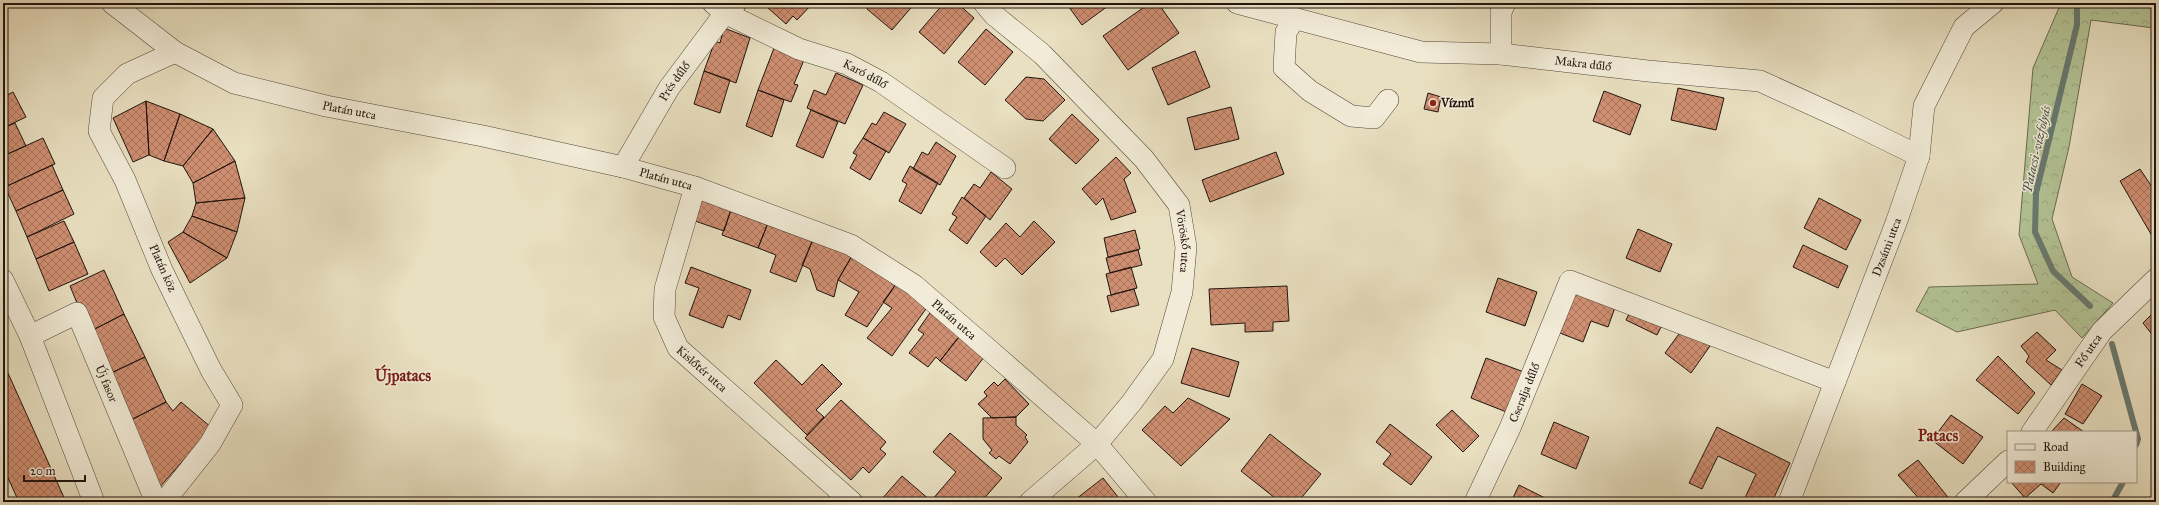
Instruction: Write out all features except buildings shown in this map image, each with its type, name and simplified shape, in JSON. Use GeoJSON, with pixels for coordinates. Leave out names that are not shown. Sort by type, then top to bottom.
{"type":"FeatureCollection","features":[{"type":"Feature","properties":{"kind":"street","name":"Platán utca"},"geometry":{"type":"LineString","coordinates":[[112,3],[175,52],[234,83],[326,106],[483,136],[623,167],[695,187],[851,245],[914,285],[1097,444],[1146,502]]}},
{"type":"Feature","properties":{"kind":"street","name":"Vöröskő utca"},"geometry":{"type":"LineString","coordinates":[[984,3],[994,15],[1042,54],[1139,153],[1179,205],[1186,247],[1182,292],[1163,359],[1132,402],[1097,444],[1030,502]]}},
{"type":"Feature","properties":{"kind":"street","name":"Makra dűlő"},"geometry":{"type":"LineString","coordinates":[[1237,3],[1420,52],[1501,54],[1760,81],[1850,122],[1919,156]]}},
{"type":"Feature","properties":{"kind":"street"},"geometry":{"type":"LineString","coordinates":[[1501,54],[1501,12],[1505,3]]}},
{"type":"Feature","properties":{"kind":"street","name":"Dzsámi utca"},"geometry":{"type":"LineString","coordinates":[[1788,502],[1896,224],[1919,156],[1924,106],[1964,27],[1993,3]]}},
{"type":"Feature","properties":{"kind":"street","name":"Prés dűlő"},"geometry":{"type":"LineString","coordinates":[[623,167],[669,88],[725,6]]}},
{"type":"Feature","properties":{"kind":"street","name":"Karó dűlő"},"geometry":{"type":"LineString","coordinates":[[725,6],[799,49],[846,64],[881,82],[1005,168]]}},
{"type":"Feature","properties":{"kind":"street"},"geometry":{"type":"LineString","coordinates":[[1295,18],[1286,32],[1284,68],[1310,91],[1351,116],[1374,118],[1388,100]]}},
{"type":"Feature","properties":{"kind":"street","name":"Platán köz"},"geometry":{"type":"LineString","coordinates":[[164,502],[210,444],[232,405],[211,370],[172,290],[125,180],[99,131],[103,98],[127,74],[175,52]]}},
{"type":"Feature","properties":{"kind":"street","name":"Kislőtér utca"},"geometry":{"type":"LineString","coordinates":[[695,187],[665,289],[664,316],[678,348],[852,502]]}},
{"type":"Feature","properties":{"kind":"street","name":"Fő utca"},"geometry":{"type":"LineString","coordinates":[[2033,431],[2102,331],[2156,279]]}},
{"type":"Feature","properties":{"kind":"street"},"geometry":{"type":"LineString","coordinates":[[3,280],[30,336],[94,502]]}},
{"type":"Feature","properties":{"kind":"street","name":"Cseralja dűlő"},"geometry":{"type":"LineString","coordinates":[[1475,502],[1510,428],[1570,281],[1835,382]]}},
{"type":"Feature","properties":{"kind":"street","name":"Új fasor"},"geometry":{"type":"LineString","coordinates":[[30,336],[76,313],[156,502]]}},
{"type":"Feature","properties":{"kind":"street"},"geometry":{"type":"LineString","coordinates":[[1965,502],[2007,462]]}},
{"type":"Feature","properties":{"kind":"green space"},"geometry":{"type":"Polygon","coordinates":[[[2061,3],[2156,3],[2156,23],[2154,28],[2091,20],[2069,147],[2052,219],[2072,277],[2113,303],[2082,338],[2055,310],[1957,332],[1916,311],[1929,287],[2038,284],[2019,235],[2033,68],[2061,3]]]}},
{"type":"Feature","properties":{"kind":"waterway","name":"Patacsi-vízfolyás"},"geometry":{"type":"LineString","coordinates":[[2077,3],[2077,25],[2036,193],[2035,232],[2053,271],[2090,306]]}},
{"type":"Feature","properties":{"kind":"waterway","name":"Patacsi-vízfolyás"},"geometry":{"type":"LineString","coordinates":[[2112,344],[2136,431]]}},
{"type":"Feature","properties":{"kind":"waterway","name":"Patacsi-vízfolyás"},"geometry":{"type":"LineString","coordinates":[[2137,435],[2137,442]]}},
{"type":"Feature","properties":{"kind":"waterway","name":"Patacsi-vízfolyás"},"geometry":{"type":"LineString","coordinates":[[2112,502],[2122,483]]}},
{"type":"Feature","properties":{"kind":"place","name":"Vízmű"},"geometry":{"type":"Point","coordinates":[1433,103]}},
{"type":"Feature","properties":{"kind":"district","name":"Újpatacs"},"geometry":{"type":"Point","coordinates":[403,375]}},
{"type":"Feature","properties":{"kind":"district","name":"Patacs"},"geometry":{"type":"Point","coordinates":[1938,435]}}]}
